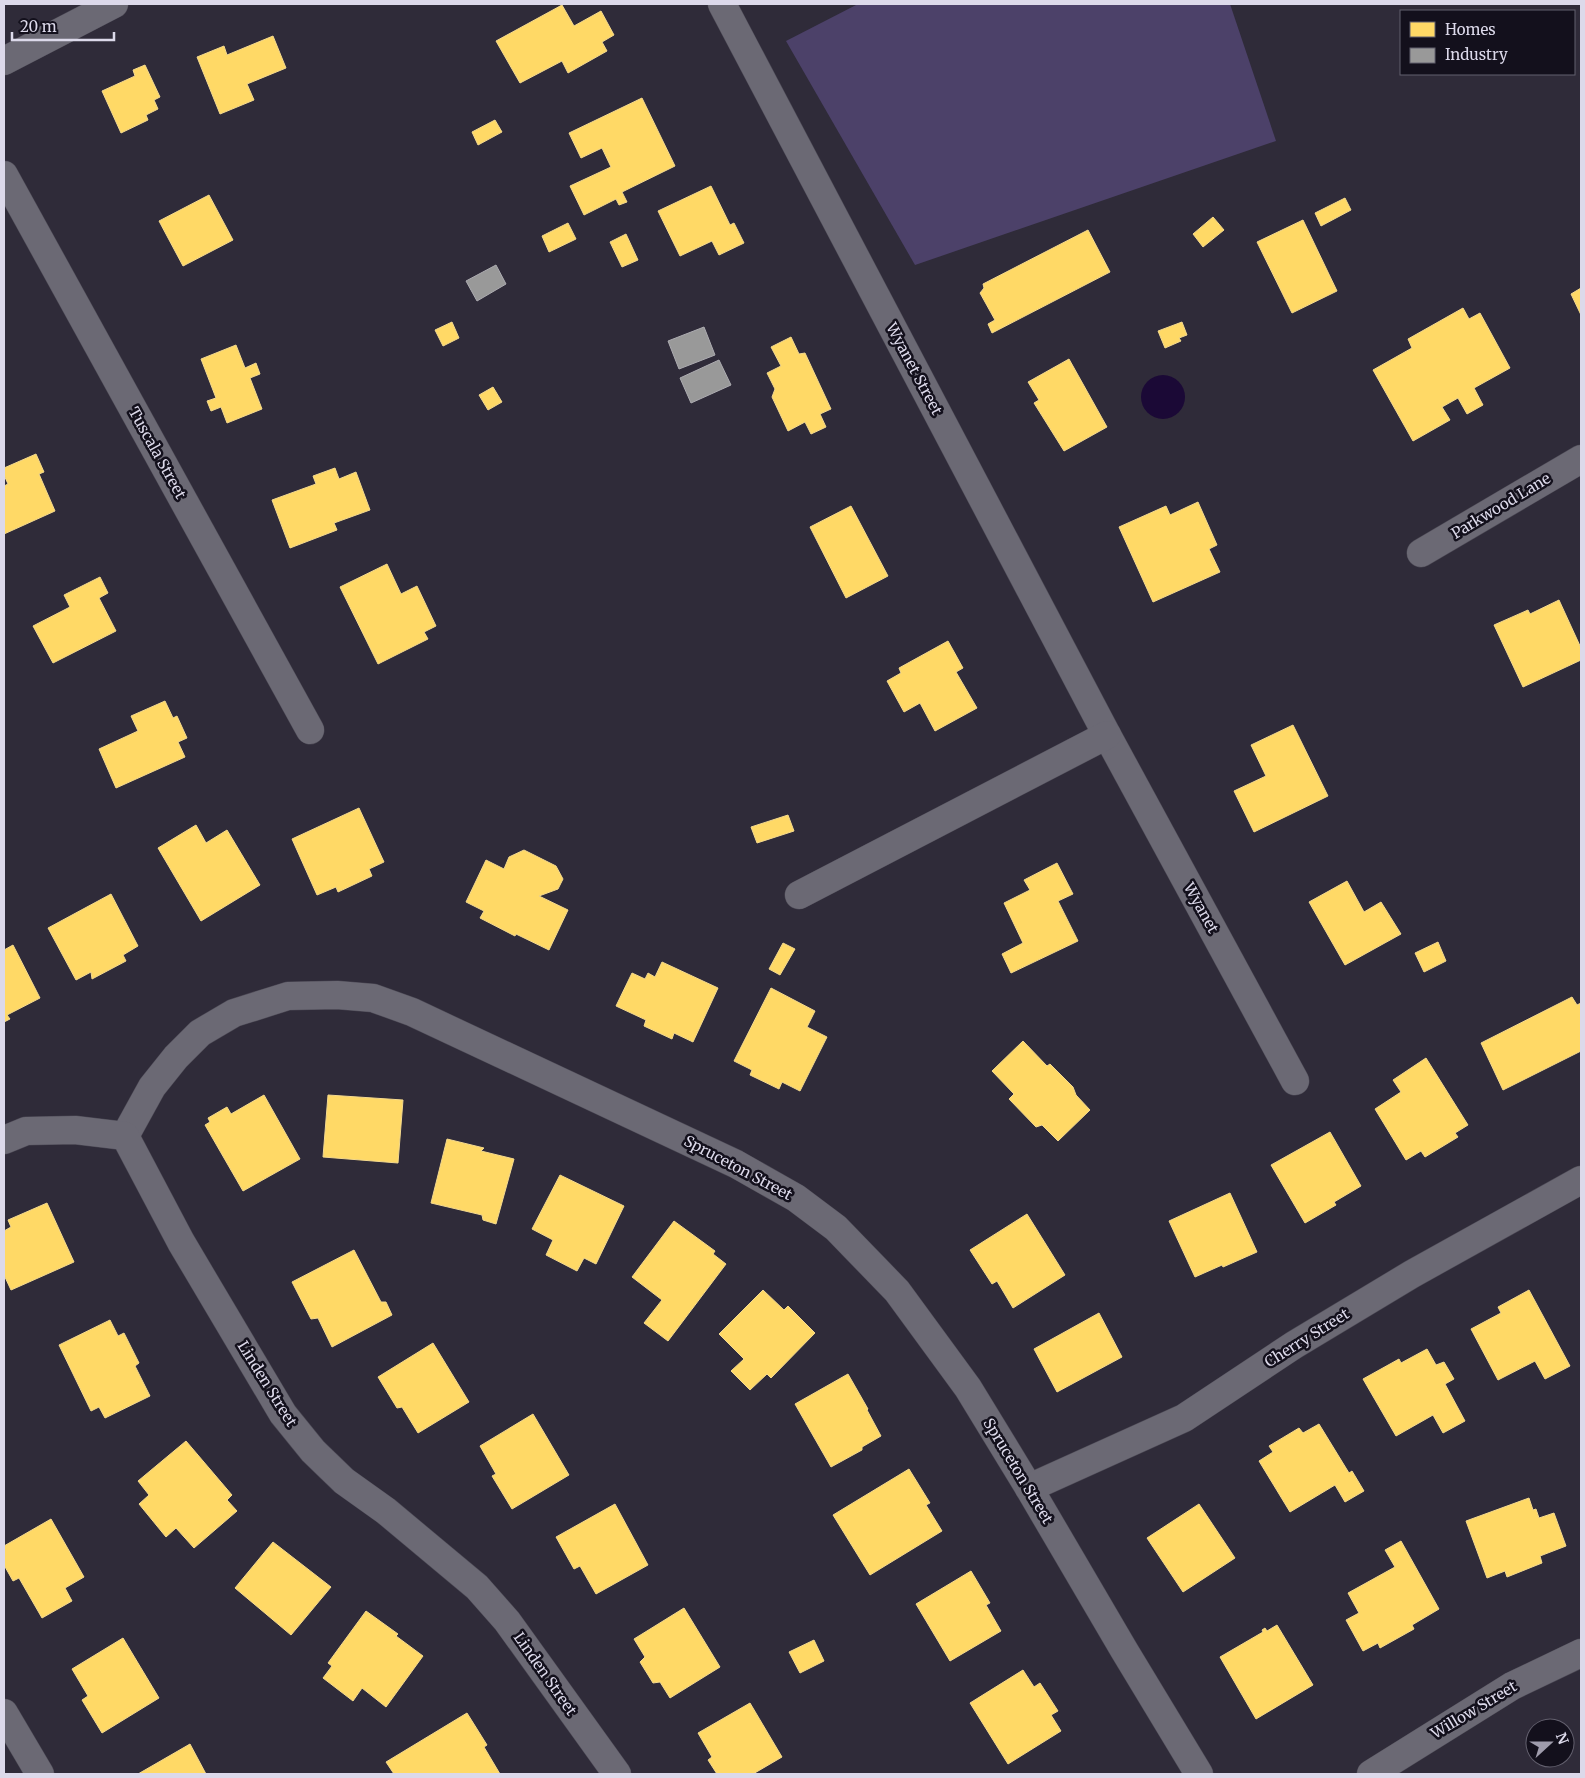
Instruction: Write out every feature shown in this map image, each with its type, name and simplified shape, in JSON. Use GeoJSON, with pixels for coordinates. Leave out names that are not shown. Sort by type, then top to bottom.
{"type":"FeatureCollection","features":[{"type":"Feature","properties":{"kind":"street"},"geometry":{"type":"LineString","coordinates":[[4,61],[114,4]]}},
{"type":"Feature","properties":{"kind":"street","name":"Wyanet Street"},"geometry":{"type":"LineString","coordinates":[[722,4],[1107,735]]}},
{"type":"Feature","properties":{"kind":"street","name":"Tuscala Street"},"geometry":{"type":"LineString","coordinates":[[4,175],[310,730]]}},
{"type":"Feature","properties":{"kind":"street","name":"Parkwood Lane"},"geometry":{"type":"LineString","coordinates":[[1421,553],[1581,459]]}},
{"type":"Feature","properties":{"kind":"street"},"geometry":{"type":"LineString","coordinates":[[799,895],[1107,735]]}},
{"type":"Feature","properties":{"kind":"street","name":"Wyanet"},"geometry":{"type":"LineString","coordinates":[[1107,735],[1295,1081]]}},
{"type":"Feature","properties":{"kind":"street","name":"Spruceton Street"},"geometry":{"type":"LineString","coordinates":[[125,1136],[152,1087],[176,1057],[200,1033],[234,1013],[288,996],[337,994],[373,998],[412,1012],[736,1164],[796,1198],[836,1228],[897,1291],[968,1388],[1199,1774]]}},
{"type":"Feature","properties":{"kind":"street"},"geometry":{"type":"LineString","coordinates":[[4,1140],[26,1131],[75,1130],[125,1136]]}},
{"type":"Feature","properties":{"kind":"street","name":"Linden Street"},"geometry":{"type":"LineString","coordinates":[[125,1136],[181,1242],[282,1414],[313,1451],[344,1481],[386,1511],[477,1587],[507,1621],[617,1774]]}},
{"type":"Feature","properties":{"kind":"street","name":"Cherry Street"},"geometry":{"type":"LineString","coordinates":[[1029,1488],[1184,1418],[1294,1345],[1412,1274],[1581,1180]]}},
{"type":"Feature","properties":{"kind":"street","name":"Willow Street"},"geometry":{"type":"LineString","coordinates":[[1371,1774],[1512,1686],[1581,1653]]}},
{"type":"Feature","properties":{"kind":"street"},"geometry":{"type":"LineString","coordinates":[[4,1713],[40,1774]]}},
{"type":"Feature","properties":{"kind":"shaded area"},"geometry":{"type":"Polygon","coordinates":[[[858,4],[1230,4],[1276,141],[915,265],[786,41],[858,4]]]}},
{"type":"Feature","properties":{"kind":"shaded area"},"geometry":{"type":"Polygon","coordinates":[[[1163,375],[1175,379],[1181,385],[1185,397],[1181,409],[1175,415],[1163,419],[1151,415],[1145,409],[1141,397],[1145,385],[1151,379],[1163,375]]]}},
{"type":"Feature","properties":{"kind":"building: Homes"},"geometry":{"type":"Polygon","coordinates":[[[562,5],[574,26],[601,11],[614,35],[602,42],[607,51],[568,73],[562,61],[520,83],[496,41],[562,5]]]}},
{"type":"Feature","properties":{"kind":"building: Homes"},"geometry":{"type":"Polygon","coordinates":[[[273,36],[286,68],[247,84],[254,100],[220,114],[197,57],[224,46],[227,55],[273,36]]]}},
{"type":"Feature","properties":{"kind":"building: Homes"},"geometry":{"type":"Polygon","coordinates":[[[145,65],[160,97],[154,100],[158,109],[146,115],[148,120],[121,133],[102,91],[135,76],[133,70],[145,65]]]}},
{"type":"Feature","properties":{"kind":"building: Homes"},"geometry":{"type":"Polygon","coordinates":[[[642,98],[675,166],[622,192],[627,202],[619,205],[616,199],[584,215],[570,186],[611,167],[602,148],[581,158],[569,133],[642,98]]]}},
{"type":"Feature","properties":{"kind":"building: Homes"},"geometry":{"type":"Polygon","coordinates":[[[495,120],[502,132],[478,145],[472,132],[495,120]]]}},
{"type":"Feature","properties":{"kind":"building: Homes"},"geometry":{"type":"Polygon","coordinates":[[[711,186],[730,225],[734,223],[744,243],[719,255],[712,241],[680,256],[658,211],[711,186]]]}},
{"type":"Feature","properties":{"kind":"building: Homes"},"geometry":{"type":"Polygon","coordinates":[[[209,195],[233,240],[183,266],[159,221],[209,195]]]}},
{"type":"Feature","properties":{"kind":"building: Homes"},"geometry":{"type":"Polygon","coordinates":[[[1345,198],[1351,210],[1321,226],[1315,213],[1345,198]]]}},
{"type":"Feature","properties":{"kind":"building: Homes"},"geometry":{"type":"Polygon","coordinates":[[[1213,217],[1224,230],[1203,247],[1193,234],[1213,217]]]}},
{"type":"Feature","properties":{"kind":"building: Homes"},"geometry":{"type":"Polygon","coordinates":[[[1303,220],[1337,291],[1292,313],[1257,242],[1303,220]]]}},
{"type":"Feature","properties":{"kind":"building: Homes"},"geometry":{"type":"Polygon","coordinates":[[[568,223],[576,239],[549,252],[542,236],[568,223]]]}},
{"type":"Feature","properties":{"kind":"building: Homes"},"geometry":{"type":"Polygon","coordinates":[[[1088,230],[1110,272],[992,333],[988,324],[995,320],[980,293],[984,288],[983,284],[1088,230]]]}},
{"type":"Feature","properties":{"kind":"building: Homes"},"geometry":{"type":"Polygon","coordinates":[[[626,234],[638,260],[622,267],[610,242],[626,234]]]}},
{"type":"Feature","properties":{"kind":"building: Homes"},"geometry":{"type":"Polygon","coordinates":[[[1581,288],[1581,315],[1571,294],[1581,288]]]}},
{"type":"Feature","properties":{"kind":"building: Homes"},"geometry":{"type":"Polygon","coordinates":[[[1463,308],[1469,319],[1480,313],[1510,368],[1474,388],[1483,405],[1467,414],[1458,398],[1442,407],[1450,420],[1413,441],[1373,370],[1412,348],[1408,339],[1463,308]]]}},
{"type":"Feature","properties":{"kind":"building: Homes"},"geometry":{"type":"Polygon","coordinates":[[[452,322],[459,338],[443,346],[435,330],[452,322]]]}},
{"type":"Feature","properties":{"kind":"building: Homes"},"geometry":{"type":"Polygon","coordinates":[[[1182,322],[1187,335],[1179,338],[1181,341],[1165,348],[1158,331],[1182,322]]]}},
{"type":"Feature","properties":{"kind":"building: Homes"},"geometry":{"type":"Polygon","coordinates":[[[791,337],[799,354],[805,353],[831,409],[820,414],[826,427],[811,434],[805,422],[788,431],[772,397],[775,389],[767,373],[781,366],[771,347],[791,337]]]}},
{"type":"Feature","properties":{"kind":"building: Homes"},"geometry":{"type":"Polygon","coordinates":[[[236,345],[245,368],[256,363],[260,374],[250,378],[262,409],[227,423],[221,407],[211,411],[207,401],[216,398],[201,359],[236,345]]]}},
{"type":"Feature","properties":{"kind":"building: Homes"},"geometry":{"type":"Polygon","coordinates":[[[1069,359],[1107,427],[1064,451],[1034,403],[1039,400],[1028,382],[1069,359]]]}},
{"type":"Feature","properties":{"kind":"building: Homes"},"geometry":{"type":"Polygon","coordinates":[[[493,387],[502,402],[488,410],[479,395],[493,387]]]}},
{"type":"Feature","properties":{"kind":"building: Homes"},"geometry":{"type":"Polygon","coordinates":[[[36,454],[44,472],[39,474],[55,511],[4,534],[4,486],[8,484],[4,475],[4,468],[36,454]]]}},
{"type":"Feature","properties":{"kind":"building: Homes"},"geometry":{"type":"Polygon","coordinates":[[[335,468],[339,479],[356,472],[370,510],[334,523],[337,530],[290,548],[272,500],[316,484],[313,476],[335,468]]]}},
{"type":"Feature","properties":{"kind":"building: Homes"},"geometry":{"type":"Polygon","coordinates":[[[1198,502],[1217,545],[1209,549],[1220,572],[1153,602],[1119,527],[1166,506],[1170,515],[1198,502]]]}},
{"type":"Feature","properties":{"kind":"building: Homes"},"geometry":{"type":"Polygon","coordinates":[[[851,506],[888,576],[846,598],[810,527],[851,506]]]}},
{"type":"Feature","properties":{"kind":"building: Homes"},"geometry":{"type":"Polygon","coordinates":[[[387,564],[401,594],[417,586],[436,626],[424,632],[428,639],[378,664],[340,587],[387,564]]]}},
{"type":"Feature","properties":{"kind":"building: Homes"},"geometry":{"type":"Polygon","coordinates":[[[100,577],[108,593],[99,598],[116,631],[53,663],[33,626],[70,607],[64,595],[100,577]]]}},
{"type":"Feature","properties":{"kind":"building: Homes"},"geometry":{"type":"Polygon","coordinates":[[[1559,600],[1581,648],[1581,660],[1523,687],[1494,625],[1528,610],[1530,614],[1559,600]]]}},
{"type":"Feature","properties":{"kind":"building: Homes"},"geometry":{"type":"Polygon","coordinates":[[[948,641],[963,668],[956,672],[977,708],[935,731],[920,703],[904,712],[887,681],[901,673],[899,668],[948,641]]]}},
{"type":"Feature","properties":{"kind":"building: Homes"},"geometry":{"type":"Polygon","coordinates":[[[165,701],[173,718],[177,716],[187,738],[178,742],[185,757],[116,788],[99,749],[138,731],[131,716],[165,701]]]}},
{"type":"Feature","properties":{"kind":"building: Homes"},"geometry":{"type":"Polygon","coordinates":[[[1293,725],[1328,796],[1254,832],[1234,791],[1266,776],[1251,745],[1293,725]]]}},
{"type":"Feature","properties":{"kind":"building: Homes"},"geometry":{"type":"Polygon","coordinates":[[[359,808],[384,862],[369,869],[372,876],[338,892],[336,887],[317,895],[292,839],[359,808]]]}},
{"type":"Feature","properties":{"kind":"building: Homes"},"geometry":{"type":"Polygon","coordinates":[[[788,815],[794,831],[757,843],[751,827],[788,815]]]}},
{"type":"Feature","properties":{"kind":"building: Homes"},"geometry":{"type":"Polygon","coordinates":[[[196,825],[206,843],[227,830],[260,885],[201,921],[158,848],[196,825]]]}},
{"type":"Feature","properties":{"kind":"building: Homes"},"geometry":{"type":"Polygon","coordinates":[[[524,850],[556,866],[563,879],[558,889],[539,896],[568,910],[549,950],[516,934],[515,936],[480,918],[484,911],[466,902],[486,860],[504,869],[509,857],[524,850]]]}},
{"type":"Feature","properties":{"kind":"building: Homes"},"geometry":{"type":"Polygon","coordinates":[[[1057,863],[1073,894],[1058,901],[1078,941],[1011,973],[1002,954],[1023,943],[1004,903],[1030,890],[1024,880],[1057,863]]]}},
{"type":"Feature","properties":{"kind":"building: Homes"},"geometry":{"type":"Polygon","coordinates":[[[1347,881],[1364,912],[1381,902],[1401,934],[1345,965],[1309,902],[1347,881]]]}},
{"type":"Feature","properties":{"kind":"building: Homes"},"geometry":{"type":"Polygon","coordinates":[[[111,894],[138,946],[123,955],[126,961],[92,979],[91,972],[76,980],[48,928],[111,894]]]}},
{"type":"Feature","properties":{"kind":"building: Homes"},"geometry":{"type":"Polygon","coordinates":[[[1438,942],[1446,961],[1424,972],[1415,953],[1438,942]]]}},
{"type":"Feature","properties":{"kind":"building: Homes"},"geometry":{"type":"Polygon","coordinates":[[[783,943],[795,949],[780,975],[769,969],[783,943]]]}},
{"type":"Feature","properties":{"kind":"building: Homes"},"geometry":{"type":"Polygon","coordinates":[[[13,945],[40,998],[7,1015],[10,1019],[4,1022],[4,950],[13,945]]]}},
{"type":"Feature","properties":{"kind":"building: Homes"},"geometry":{"type":"Polygon","coordinates":[[[662,962],[718,988],[693,1042],[674,1033],[672,1039],[644,1026],[646,1020],[616,1006],[632,973],[645,979],[648,973],[655,977],[662,962]]]}},
{"type":"Feature","properties":{"kind":"building: Homes"},"geometry":{"type":"Polygon","coordinates":[[[771,988],[815,1011],[807,1027],[827,1037],[800,1091],[782,1082],[779,1089],[750,1075],[752,1070],[734,1061],[771,988]]]}},
{"type":"Feature","properties":{"kind":"building: Homes"},"geometry":{"type":"Polygon","coordinates":[[[1572,997],[1577,1005],[1581,1003],[1581,1051],[1503,1090],[1481,1043],[1572,997]]]}},
{"type":"Feature","properties":{"kind":"building: Homes"},"geometry":{"type":"Polygon","coordinates":[[[1023,1041],[1047,1066],[1050,1064],[1073,1087],[1076,1095],[1090,1110],[1058,1141],[1042,1125],[1036,1127],[1009,1099],[1014,1094],[992,1071],[1023,1041]]]}},
{"type":"Feature","properties":{"kind":"building: Homes"},"geometry":{"type":"Polygon","coordinates":[[[1426,1058],[1468,1125],[1455,1133],[1458,1137],[1425,1157],[1421,1151],[1406,1160],[1375,1109],[1401,1092],[1393,1080],[1426,1058]]]}},
{"type":"Feature","properties":{"kind":"building: Homes"},"geometry":{"type":"Polygon","coordinates":[[[264,1095],[300,1159],[243,1191],[205,1125],[210,1122],[208,1118],[227,1107],[231,1114],[264,1095]]]}},
{"type":"Feature","properties":{"kind":"building: Homes"},"geometry":{"type":"Polygon","coordinates":[[[328,1095],[403,1100],[398,1163],[323,1157],[328,1095]]]}},
{"type":"Feature","properties":{"kind":"building: Homes"},"geometry":{"type":"Polygon","coordinates":[[[1330,1132],[1361,1186],[1334,1202],[1336,1205],[1305,1223],[1271,1165],[1330,1132]]]}},
{"type":"Feature","properties":{"kind":"building: Homes"},"geometry":{"type":"Polygon","coordinates":[[[447,1139],[484,1148],[481,1151],[514,1159],[496,1224],[483,1220],[482,1215],[431,1203],[447,1139]]]}},
{"type":"Feature","properties":{"kind":"building: Homes"},"geometry":{"type":"Polygon","coordinates":[[[560,1175],[624,1206],[596,1264],[584,1258],[577,1271],[546,1255],[553,1240],[532,1229],[560,1175]]]}},
{"type":"Feature","properties":{"kind":"building: Homes"},"geometry":{"type":"Polygon","coordinates":[[[1230,1193],[1257,1252],[1195,1277],[1169,1221],[1230,1193]]]}},
{"type":"Feature","properties":{"kind":"building: Homes"},"geometry":{"type":"Polygon","coordinates":[[[47,1203],[74,1262],[11,1290],[4,1275],[4,1231],[11,1227],[8,1220],[47,1203]]]}},
{"type":"Feature","properties":{"kind":"building: Homes"},"geometry":{"type":"Polygon","coordinates":[[[1027,1214],[1065,1275],[1013,1308],[997,1281],[992,1284],[970,1250],[1027,1214]]]}},
{"type":"Feature","properties":{"kind":"building: Homes"},"geometry":{"type":"Polygon","coordinates":[[[674,1221],[715,1251],[713,1254],[726,1264],[668,1341],[644,1323],[662,1300],[632,1277],[674,1221]]]}},
{"type":"Feature","properties":{"kind":"building: Homes"},"geometry":{"type":"Polygon","coordinates":[[[354,1250],[381,1302],[386,1302],[392,1315],[332,1347],[318,1318],[311,1319],[292,1282],[354,1250]]]}},
{"type":"Feature","properties":{"kind":"building: Homes"},"geometry":{"type":"Polygon","coordinates":[[[763,1290],[784,1310],[788,1306],[815,1333],[771,1378],[767,1374],[750,1390],[731,1371],[744,1359],[719,1334],[763,1290]]]}},
{"type":"Feature","properties":{"kind":"building: Homes"},"geometry":{"type":"Polygon","coordinates":[[[1529,1290],[1570,1366],[1545,1379],[1535,1361],[1498,1380],[1471,1329],[1501,1313],[1498,1307],[1529,1290]]]}},
{"type":"Feature","properties":{"kind":"building: Homes"},"geometry":{"type":"Polygon","coordinates":[[[1099,1313],[1122,1357],[1057,1392],[1034,1349],[1099,1313]]]}},
{"type":"Feature","properties":{"kind":"building: Homes"},"geometry":{"type":"Polygon","coordinates":[[[110,1320],[118,1336],[124,1333],[139,1363],[135,1366],[150,1396],[105,1418],[99,1407],[91,1411],[59,1345],[110,1320]]]}},
{"type":"Feature","properties":{"kind":"building: Homes"},"geometry":{"type":"Polygon","coordinates":[[[433,1343],[469,1402],[418,1433],[402,1407],[397,1408],[378,1377],[433,1343]]]}},
{"type":"Feature","properties":{"kind":"building: Homes"},"geometry":{"type":"Polygon","coordinates":[[[1427,1349],[1436,1365],[1444,1362],[1454,1379],[1445,1384],[1465,1421],[1443,1433],[1433,1415],[1396,1436],[1363,1379],[1399,1359],[1401,1363],[1427,1349]]]}},
{"type":"Feature","properties":{"kind":"building: Homes"},"geometry":{"type":"Polygon","coordinates":[[[848,1374],[881,1436],[862,1447],[862,1450],[831,1467],[795,1404],[848,1374]]]}},
{"type":"Feature","properties":{"kind":"building: Homes"},"geometry":{"type":"Polygon","coordinates":[[[533,1414],[569,1475],[512,1509],[492,1476],[496,1474],[480,1446],[533,1414]]]}},
{"type":"Feature","properties":{"kind":"building: Homes"},"geometry":{"type":"Polygon","coordinates":[[[1319,1424],[1349,1473],[1352,1471],[1364,1491],[1345,1502],[1335,1485],[1290,1512],[1259,1461],[1273,1452],[1269,1446],[1299,1428],[1303,1433],[1319,1424]]]}},
{"type":"Feature","properties":{"kind":"building: Homes"},"geometry":{"type":"Polygon","coordinates":[[[186,1441],[232,1495],[227,1500],[237,1511],[194,1548],[176,1528],[166,1537],[139,1504],[149,1495],[138,1481],[186,1441]]]}},
{"type":"Feature","properties":{"kind":"building: Homes"},"geometry":{"type":"Polygon","coordinates":[[[909,1469],[930,1503],[926,1505],[942,1531],[870,1575],[833,1515],[909,1469]]]}},
{"type":"Feature","properties":{"kind":"building: Homes"},"geometry":{"type":"Polygon","coordinates":[[[1529,1498],[1533,1510],[1536,1509],[1539,1518],[1554,1513],[1566,1546],[1540,1556],[1542,1563],[1507,1577],[1505,1571],[1487,1578],[1466,1521],[1529,1498]]]}},
{"type":"Feature","properties":{"kind":"building: Homes"},"geometry":{"type":"Polygon","coordinates":[[[615,1504],[648,1565],[596,1594],[580,1566],[574,1569],[556,1537],[615,1504]]]}},
{"type":"Feature","properties":{"kind":"building: Homes"},"geometry":{"type":"Polygon","coordinates":[[[1199,1504],[1235,1558],[1183,1592],[1147,1538],[1199,1504]]]}},
{"type":"Feature","properties":{"kind":"building: Homes"},"geometry":{"type":"Polygon","coordinates":[[[51,1519],[84,1577],[65,1588],[72,1601],[42,1618],[19,1578],[13,1581],[4,1565],[4,1546],[51,1519]]]}},
{"type":"Feature","properties":{"kind":"building: Homes"},"geometry":{"type":"Polygon","coordinates":[[[1401,1541],[1439,1609],[1412,1625],[1414,1629],[1380,1648],[1378,1643],[1363,1651],[1346,1620],[1359,1613],[1348,1593],[1395,1567],[1385,1550],[1401,1541]]]}},
{"type":"Feature","properties":{"kind":"building: Homes"},"geometry":{"type":"Polygon","coordinates":[[[273,1542],[331,1587],[291,1635],[235,1588],[273,1542]]]}},
{"type":"Feature","properties":{"kind":"building: Homes"},"geometry":{"type":"Polygon","coordinates":[[[971,1571],[990,1603],[986,1605],[1001,1631],[950,1661],[916,1604],[971,1571]]]}},
{"type":"Feature","properties":{"kind":"building: Homes"},"geometry":{"type":"Polygon","coordinates":[[[684,1608],[720,1667],[670,1698],[660,1682],[653,1683],[640,1662],[645,1657],[634,1639],[684,1608]]]}},
{"type":"Feature","properties":{"kind":"building: Homes"},"geometry":{"type":"Polygon","coordinates":[[[366,1611],[398,1634],[396,1636],[423,1656],[386,1707],[362,1688],[353,1701],[323,1678],[332,1666],[328,1663],[366,1611]]]}},
{"type":"Feature","properties":{"kind":"building: Homes"},"geometry":{"type":"Polygon","coordinates":[[[1277,1625],[1313,1685],[1256,1719],[1220,1657],[1263,1632],[1262,1630],[1265,1628],[1267,1631],[1277,1625]]]}},
{"type":"Feature","properties":{"kind":"building: Homes"},"geometry":{"type":"Polygon","coordinates":[[[123,1638],[159,1698],[102,1733],[82,1700],[88,1696],[72,1669],[123,1638]]]}},
{"type":"Feature","properties":{"kind":"building: Homes"},"geometry":{"type":"Polygon","coordinates":[[[814,1640],[824,1661],[800,1673],[789,1652],[814,1640]]]}},
{"type":"Feature","properties":{"kind":"building: Homes"},"geometry":{"type":"Polygon","coordinates":[[[1023,1670],[1034,1687],[1040,1683],[1058,1711],[1051,1715],[1061,1731],[1008,1764],[970,1703],[1023,1670]]]}},
{"type":"Feature","properties":{"kind":"building: Homes"},"geometry":{"type":"Polygon","coordinates":[[[750,1703],[782,1757],[753,1774],[717,1774],[708,1760],[712,1757],[698,1733],[750,1703]]]}},
{"type":"Feature","properties":{"kind":"building: Homes"},"geometry":{"type":"Polygon","coordinates":[[[467,1713],[487,1745],[484,1747],[500,1774],[394,1774],[386,1762],[467,1713]]]}},
{"type":"Feature","properties":{"kind":"building: Homes"},"geometry":{"type":"Polygon","coordinates":[[[190,1744],[206,1774],[138,1774],[190,1744]]]}},
{"type":"Feature","properties":{"kind":"building: Industry"},"geometry":{"type":"Polygon","coordinates":[[[496,265],[506,284],[477,301],[466,281],[496,265]]]}},
{"type":"Feature","properties":{"kind":"building: Industry"},"geometry":{"type":"Polygon","coordinates":[[[704,327],[715,355],[679,369],[668,341],[704,327]]]}},
{"type":"Feature","properties":{"kind":"building: Industry"},"geometry":{"type":"Polygon","coordinates":[[[719,360],[731,385],[691,403],[680,378],[719,360]]]}}]}
